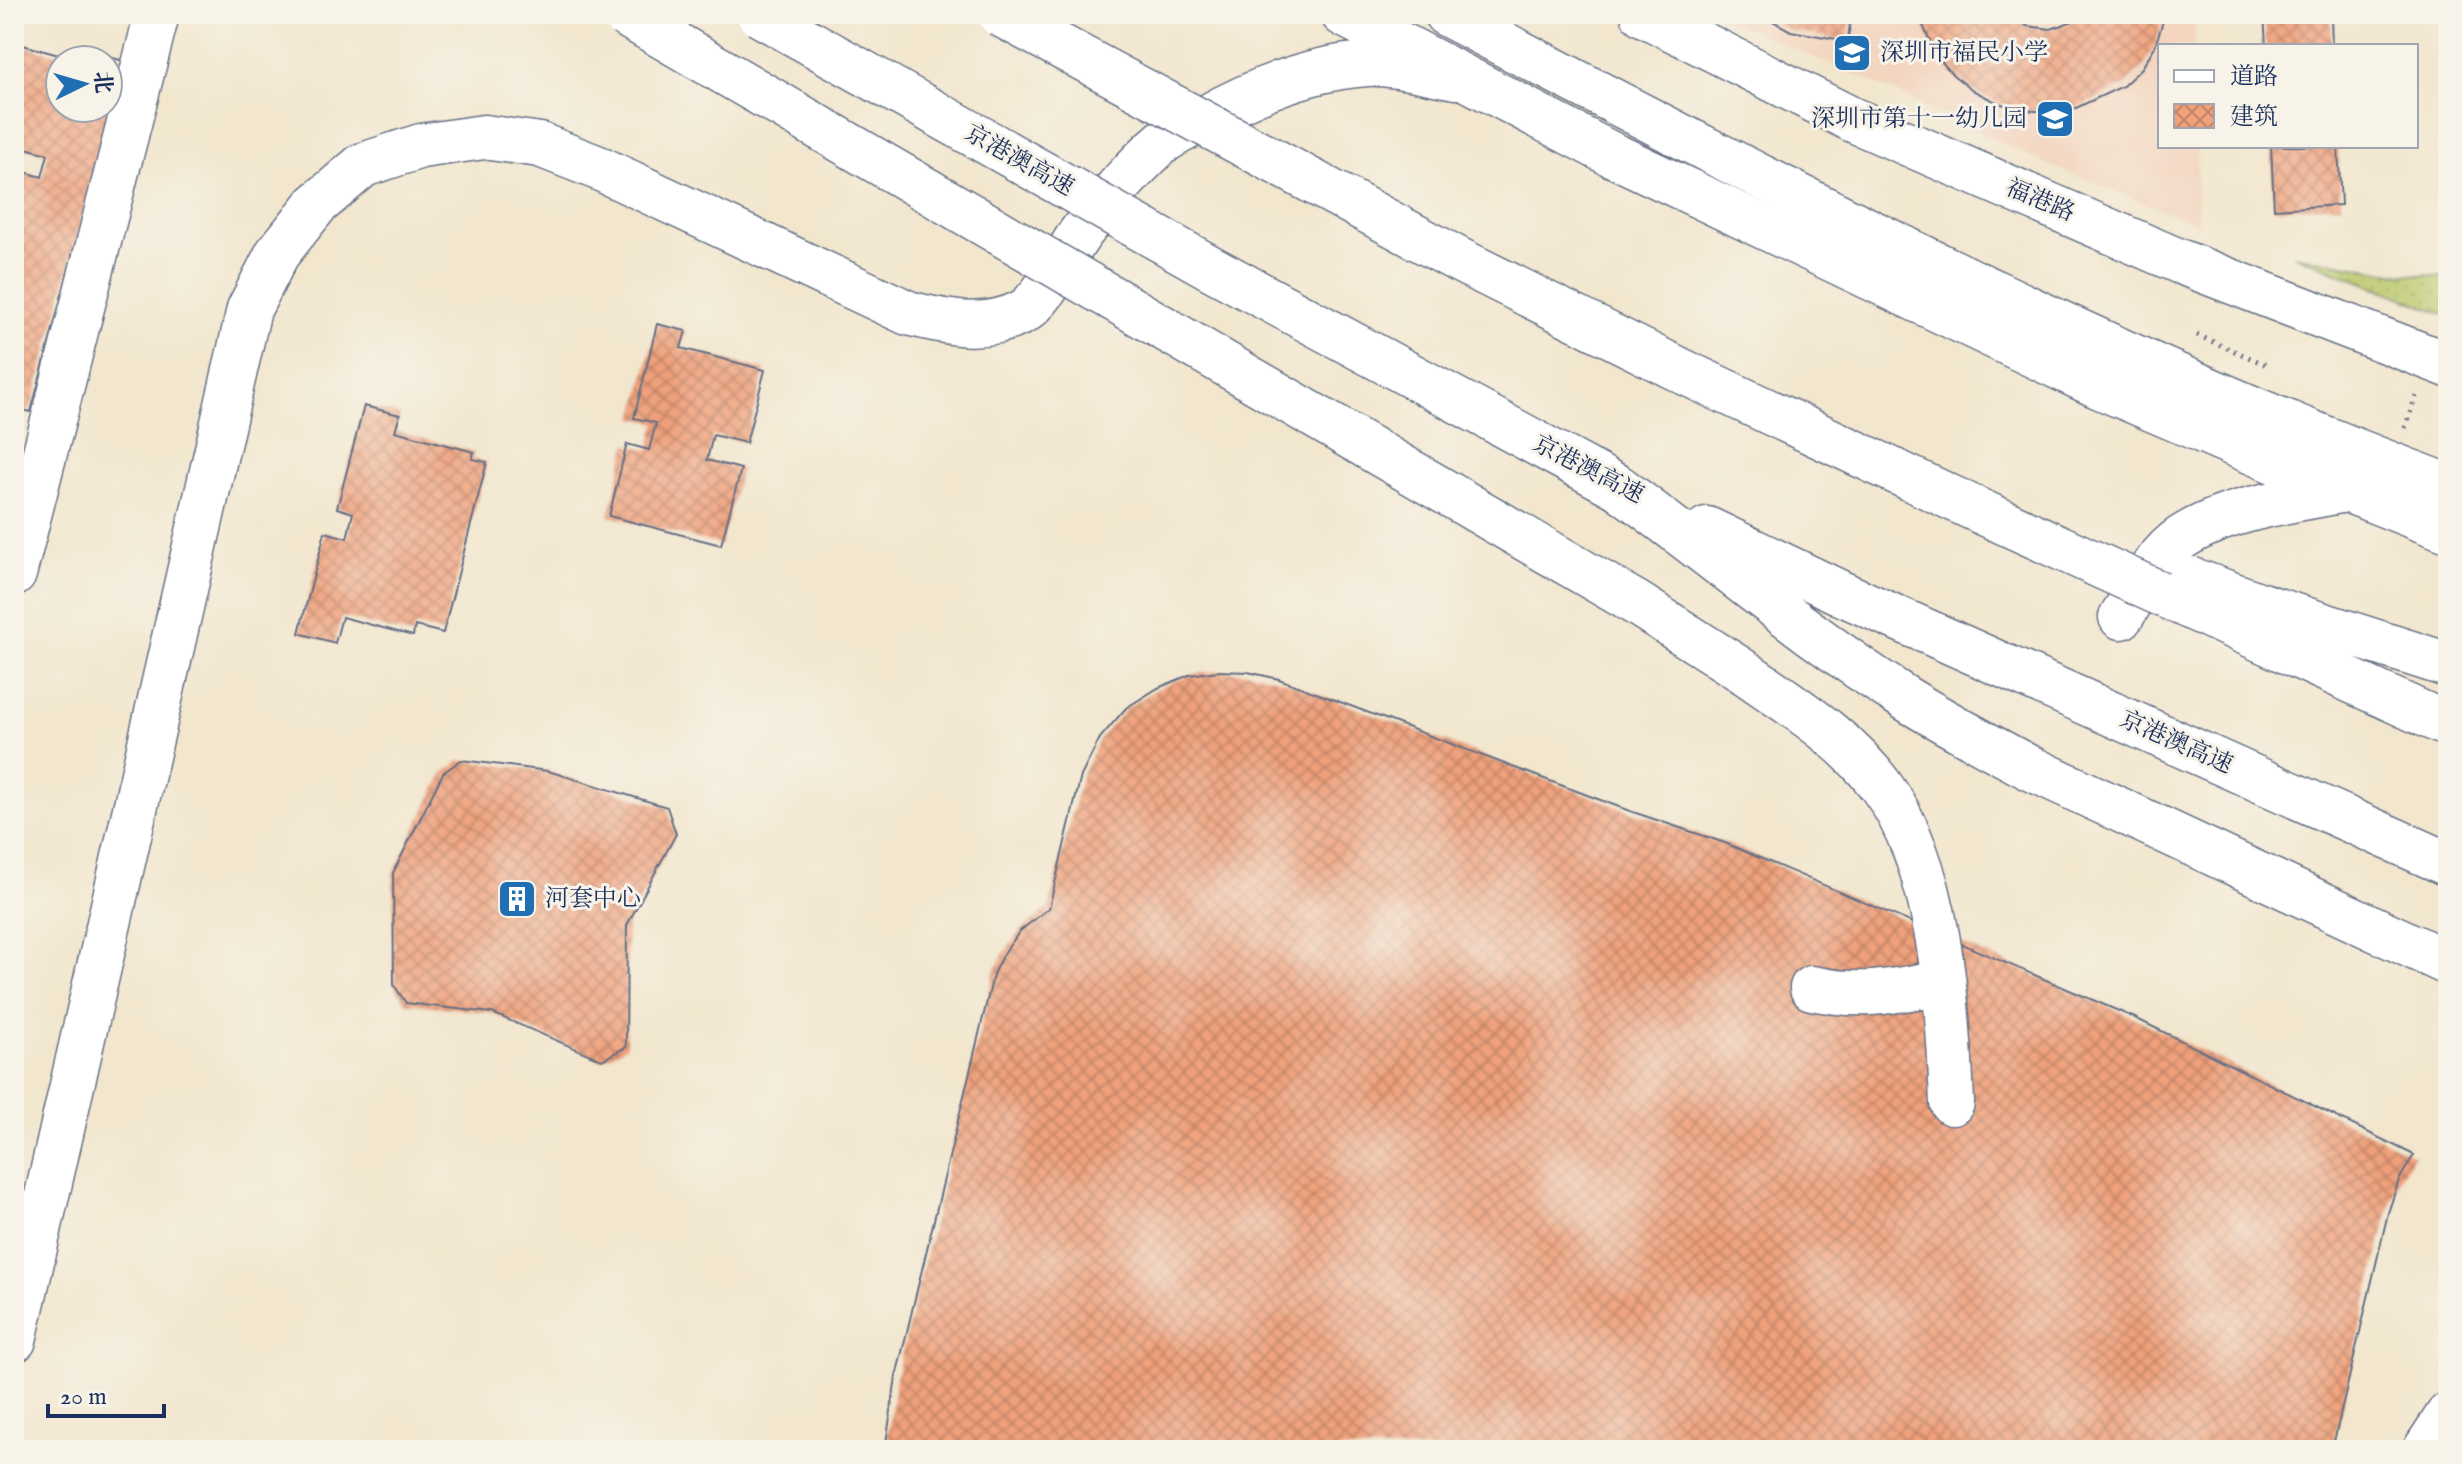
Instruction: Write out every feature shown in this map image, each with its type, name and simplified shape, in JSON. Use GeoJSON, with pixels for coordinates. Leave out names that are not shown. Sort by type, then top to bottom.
{"type":"FeatureCollection","features":[{"type":"Feature","properties":{"kind":"main road"},"geometry":{"type":"LineString","coordinates":[[14,574],[157,14]]}},
{"type":"Feature","properties":{"kind":"main road"},"geometry":{"type":"LineString","coordinates":[[624,14],[1636,603],[1746,673],[1817,723],[1851,751],[1882,787],[1902,823],[1921,868],[1943,982],[1952,1103]]}},
{"type":"Feature","properties":{"kind":"main road"},"geometry":{"type":"LineString","coordinates":[[639,14],[689,52]]}},
{"type":"Feature","properties":{"kind":"main road","name":"京港澳高速"},"geometry":{"type":"LineString","coordinates":[[759,14],[1211,268],[1618,487],[1843,594],[2448,864]]}},
{"type":"Feature","properties":{"kind":"main road"},"geometry":{"type":"LineString","coordinates":[[1000,14],[1459,260],[1684,372],[2448,725]]}},
{"type":"Feature","properties":{"kind":"main road"},"geometry":{"type":"LineString","coordinates":[[1343,14],[1625,161],[2098,386],[2448,530]]}},
{"type":"Feature","properties":{"kind":"main road"},"geometry":{"type":"LineString","coordinates":[[1446,14],[1664,127],[2029,307],[2217,392],[2448,486]]}},
{"type":"Feature","properties":{"kind":"main road","name":"福港路"},"geometry":{"type":"LineString","coordinates":[[1643,14],[1851,119],[2434,375]]}},
{"type":"Feature","properties":{"kind":"main road"},"geometry":{"type":"LineString","coordinates":[[14,1340],[249,309],[277,254],[316,205],[363,165],[421,146],[484,137],[540,145],[601,169],[908,313],[952,325],[990,324],[1024,312],[1054,278],[1077,238],[1126,177],[1166,140],[1231,103],[1319,71],[1370,63],[1460,77]]}},
{"type":"Feature","properties":{"kind":"main road"},"geometry":{"type":"LineString","coordinates":[[1618,487],[1844,655],[1904,697],[1970,737],[2448,963]]}},
{"type":"Feature","properties":{"kind":"main road"},"geometry":{"type":"LineString","coordinates":[[2121,617],[2163,555],[2181,538],[2263,506],[2347,490]]}},
{"type":"Feature","properties":{"kind":"main road"},"geometry":{"type":"LineString","coordinates":[[1971,507],[2100,545],[2261,605],[2448,665]]}},
{"type":"Feature","properties":{"kind":"main road"},"geometry":{"type":"LineString","coordinates":[[1812,988],[1843,995],[1872,995],[1943,982]]}},
{"type":"Feature","properties":{"kind":"main road"},"geometry":{"type":"LineString","coordinates":[[2425,1450],[2448,1415]]}},
{"type":"Feature","properties":{"kind":"path"},"geometry":{"type":"LineString","coordinates":[[2401,438],[2434,375]]}},
{"type":"Feature","properties":{"kind":"shaded area","name":"深圳市第十一幼儿园"},"geometry":{"type":"Polygon","coordinates":[[[1715,14],[2194,14],[2195,44],[2158,44],[2158,148],[2197,148],[2198,224],[2046,164],[1894,92],[1715,14]]]}},
{"type":"Feature","properties":{"kind":"green space"},"geometry":{"type":"Polygon","coordinates":[[[2294,255],[2392,273],[2448,277],[2448,316],[2294,255]]]}},
{"type":"Feature","properties":{"kind":"building"},"geometry":{"type":"Polygon","coordinates":[[[1760,14],[1851,14],[1848,41],[1791,31],[1760,14]]]}},
{"type":"Feature","properties":{"kind":"building"},"geometry":{"type":"Polygon","coordinates":[[[1918,14],[2010,14],[2027,26],[2051,29],[2073,21],[2078,14],[2163,14],[2163,21],[2155,46],[2142,68],[2123,86],[2076,108],[2049,112],[2023,110],[1998,103],[1974,91],[1953,75],[1936,55],[1918,14]]]}},
{"type":"Feature","properties":{"kind":"building"},"geometry":{"type":"Polygon","coordinates":[[[2264,14],[2331,14],[2332,44],[2266,44],[2264,14]]]}},
{"type":"Feature","properties":{"kind":"building"},"geometry":{"type":"Polygon","coordinates":[[[23,45],[44,51],[44,124],[107,124],[31,412],[14,408],[14,282],[17,271],[14,270],[14,169],[42,177],[48,154],[14,145],[14,82],[23,45]]]}},
{"type":"Feature","properties":{"kind":"building"},"geometry":{"type":"Polygon","coordinates":[[[2271,148],[2338,148],[2341,205],[2274,209],[2271,148]]]}},
{"type":"Feature","properties":{"kind":"building"},"geometry":{"type":"Polygon","coordinates":[[[657,324],[686,331],[681,348],[765,370],[746,443],[713,435],[707,460],[741,469],[721,545],[609,516],[627,444],[649,450],[656,423],[634,418],[657,324]]]}},
{"type":"Feature","properties":{"kind":"building"},"geometry":{"type":"Polygon","coordinates":[[[364,406],[400,415],[395,431],[474,452],[472,459],[487,462],[443,633],[415,626],[413,636],[342,617],[335,643],[299,633],[325,532],[347,538],[353,513],[337,508],[364,406]]]}},
{"type":"Feature","properties":{"kind":"building"},"geometry":{"type":"Polygon","coordinates":[[[1219,671],[1248,672],[1279,679],[1627,810],[1725,843],[2135,1018],[2414,1155],[2399,1180],[2388,1213],[2332,1450],[885,1450],[896,1377],[994,972],[1020,931],[1049,908],[1081,776],[1100,738],[1126,708],[1158,688],[1189,675],[1219,671]]]}},
{"type":"Feature","properties":{"kind":"building","name":"河套中心"},"geometry":{"type":"Polygon","coordinates":[[[461,760],[548,771],[667,807],[676,834],[627,925],[626,1047],[602,1060],[492,1013],[406,1003],[394,985],[393,873],[443,773],[461,760]]]}},
{"type":"Feature","properties":{"kind":"place","name":"深圳市福民小学"},"geometry":{"type":"Point","coordinates":[1852,53]}},
{"type":"Feature","properties":{"kind":"place","name":"深圳市第十一幼儿园"},"geometry":{"type":"Point","coordinates":[2055,119]}},
{"type":"Feature","properties":{"kind":"place","name":"河套中心"},"geometry":{"type":"Point","coordinates":[517,899]}}]}
